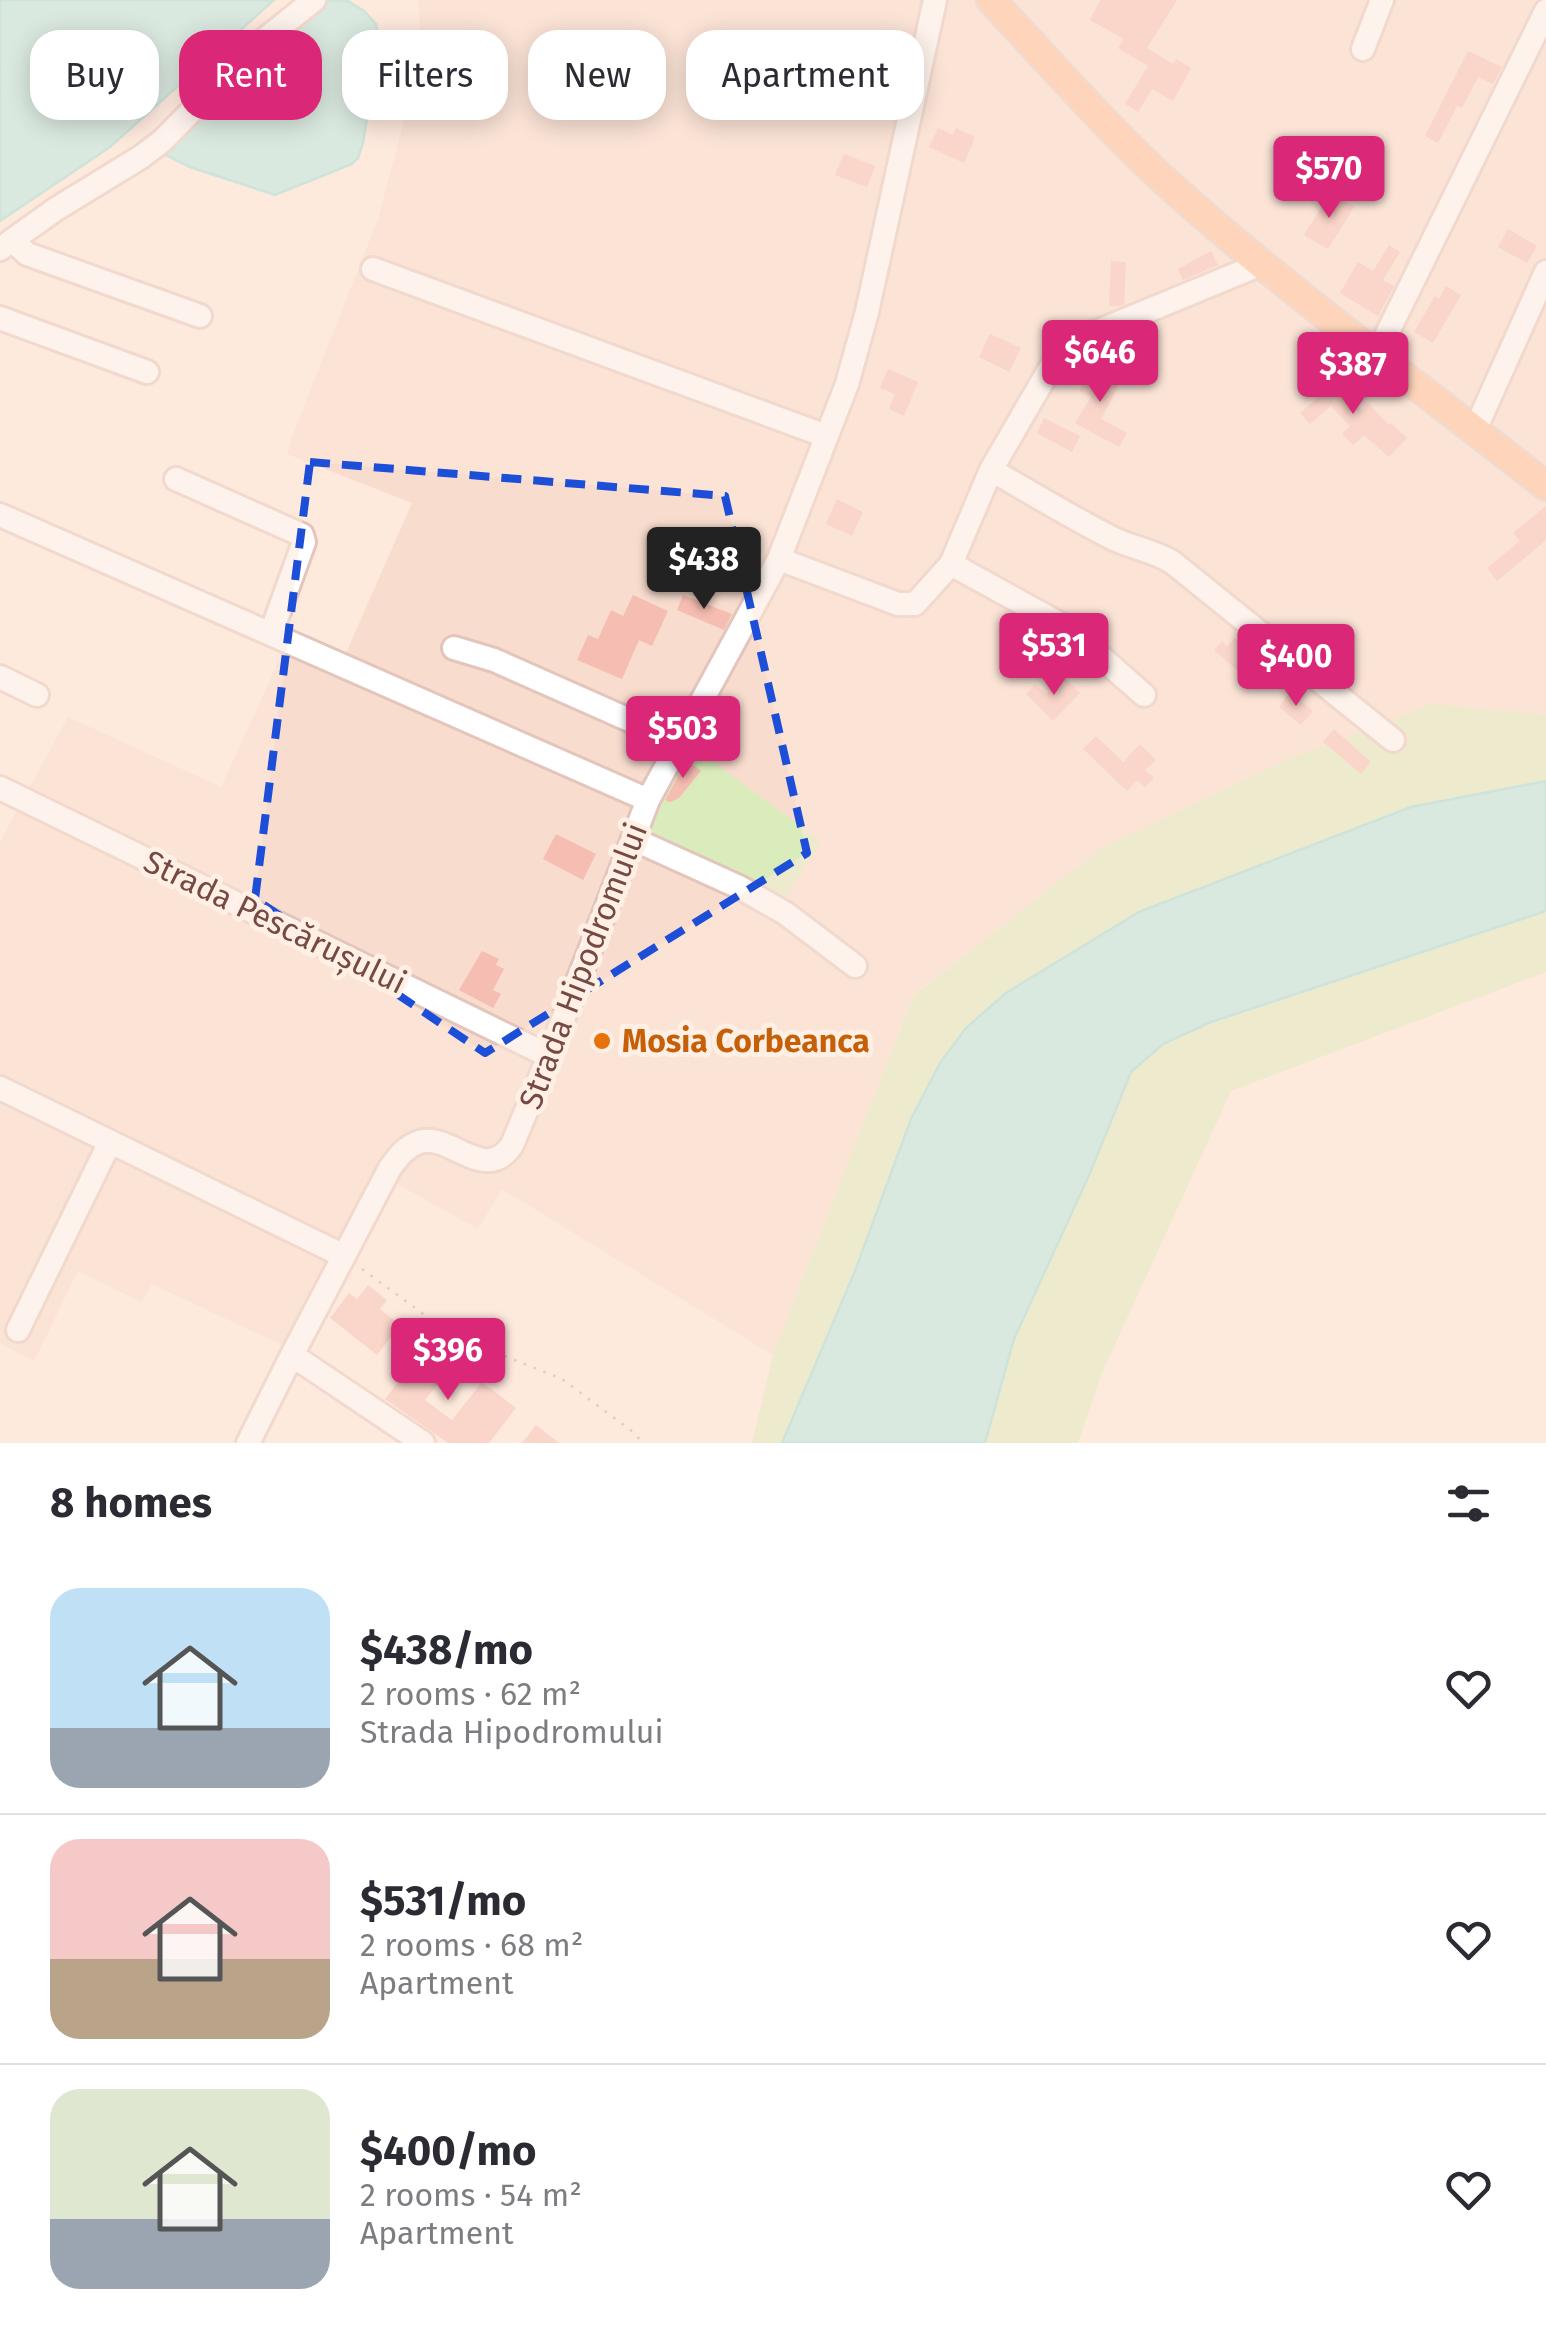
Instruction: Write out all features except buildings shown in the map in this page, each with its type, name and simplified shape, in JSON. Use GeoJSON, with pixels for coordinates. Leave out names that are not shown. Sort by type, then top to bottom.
{"type":"FeatureCollection","features":[{"type":"Feature","properties":{"kind":"main road"},"geometry":{"type":"LineString","coordinates":[[992,0],[1172,188],[1261,264],[1546,486]]}},
{"type":"Feature","properties":{"kind":"street"},"geometry":{"type":"LineString","coordinates":[[200,316],[6,244],[162,141],[254,48],[314,0]]}},
{"type":"Feature","properties":{"kind":"street","name":"Strada Hipodromului"},"geometry":{"type":"LineString","coordinates":[[344,1256],[390,1168],[402,1152],[416,1143],[429,1140],[480,1159],[494,1160],[506,1154],[549,1056],[648,800],[779,559],[846,384],[868,312],[936,0]]}},
{"type":"Feature","properties":{"kind":"street"},"geometry":{"type":"LineString","coordinates":[[1363,49],[1382,0]]}},
{"type":"Feature","properties":{"kind":"street"},"geometry":{"type":"LineString","coordinates":[[1377,354],[1546,11]]}},
{"type":"Feature","properties":{"kind":"street"},"geometry":{"type":"LineString","coordinates":[[779,559],[898,604],[916,604],[951,564],[991,470],[1056,358],[1089,335],[1261,264]]}},
{"type":"Feature","properties":{"kind":"street"},"geometry":{"type":"LineString","coordinates":[[374,269],[826,436]]}},
{"type":"Feature","properties":{"kind":"street"},"geometry":{"type":"LineString","coordinates":[[1475,430],[1546,272]]}},
{"type":"Feature","properties":{"kind":"street"},"geometry":{"type":"LineString","coordinates":[[0,318],[147,372]]}},
{"type":"Feature","properties":{"kind":"street"},"geometry":{"type":"LineString","coordinates":[[991,470],[1115,539],[1172,562],[1394,740]]}},
{"type":"Feature","properties":{"kind":"street"},"geometry":{"type":"LineString","coordinates":[[176,479],[302,535],[304,542],[272,633]]}},
{"type":"Feature","properties":{"kind":"street"},"geometry":{"type":"LineString","coordinates":[[0,515],[648,800]]}},
{"type":"Feature","properties":{"kind":"street"},"geometry":{"type":"LineString","coordinates":[[951,564],[1069,629],[1144,695]]}},
{"type":"Feature","properties":{"kind":"street"},"geometry":{"type":"LineString","coordinates":[[454,648],[494,660],[679,742]]}},
{"type":"Feature","properties":{"kind":"street"},"geometry":{"type":"LineString","coordinates":[[0,678],[37,694]]}},
{"type":"Feature","properties":{"kind":"street","name":"Strada Pescărușului"},"geometry":{"type":"LineString","coordinates":[[0,788],[549,1056]]}},
{"type":"Feature","properties":{"kind":"street"},"geometry":{"type":"LineString","coordinates":[[633,839],[785,913],[855,966]]}},
{"type":"Feature","properties":{"kind":"street"},"geometry":{"type":"LineString","coordinates":[[0,1088],[344,1256],[248,1443]]}},
{"type":"Feature","properties":{"kind":"street"},"geometry":{"type":"LineString","coordinates":[[18,1330],[110,1142]]}},
{"type":"Feature","properties":{"kind":"street"},"geometry":{"type":"LineString","coordinates":[[292,1354],[422,1443]]}},
{"type":"Feature","properties":{"kind":"path"},"geometry":{"type":"LineString","coordinates":[[344,1256],[452,1334],[562,1379],[643,1443]]}},
{"type":"Feature","properties":{"kind":"highlighted area"},"geometry":{"type":"Polygon","coordinates":[[[310,462],[725,496],[807,853],[485,1053],[255,899],[310,462]]]}},
{"type":"Feature","properties":{"kind":"shaded area"},"geometry":{"type":"Polygon","coordinates":[[[418,0],[1546,0],[1546,715],[1432,704],[1286,760],[1100,849],[913,995],[773,1355],[502,1189],[478,1229],[374,1171],[286,1347],[152,1284],[142,1302],[78,1271],[34,1361],[0,1343],[0,842],[68,717],[221,787],[285,647],[339,669],[412,503],[287,454],[293,434],[378,219],[404,120],[508,120],[508,30],[420,30],[418,0]]]}},
{"type":"Feature","properties":{"kind":"green space"},"geometry":{"type":"Polygon","coordinates":[[[1432,704],[1546,715],[1546,972],[1231,1091],[1102,1373],[1078,1443],[752,1443],[773,1355],[913,996],[1100,849],[1286,760],[1432,704]]]}},
{"type":"Feature","properties":{"kind":"green space"},"geometry":{"type":"Polygon","coordinates":[[[684,738],[821,841],[782,902],[643,835],[684,738]]]}},
{"type":"Feature","properties":{"kind":"water"},"geometry":{"type":"Polygon","coordinates":[[[0,0],[274,0],[241,30],[179,30],[179,85],[159,103],[159,30],[30,30],[30,120],[140,120],[110,147],[0,221],[0,0]]]}},
{"type":"Feature","properties":{"kind":"water"},"geometry":{"type":"Polygon","coordinates":[[[330,0],[348,1],[376,24],[377,30],[342,30],[342,120],[367,120],[363,143],[352,164],[275,195],[166,155],[194,120],[322,120],[322,30],[289,30],[330,0]]]}},
{"type":"Feature","properties":{"kind":"water"},"geometry":{"type":"Polygon","coordinates":[[[1546,781],[1546,911],[1211,1022],[1163,1044],[1131,1072],[1014,1339],[985,1443],[782,1443],[855,1271],[911,1119],[940,1063],[966,1028],[1006,993],[1139,912],[1411,807],[1546,781]]]}},
{"type":"Feature","properties":{"kind":"place","name":"Mosia Corbeanca"},"geometry":{"type":"Point","coordinates":[602,1041]}}]}
